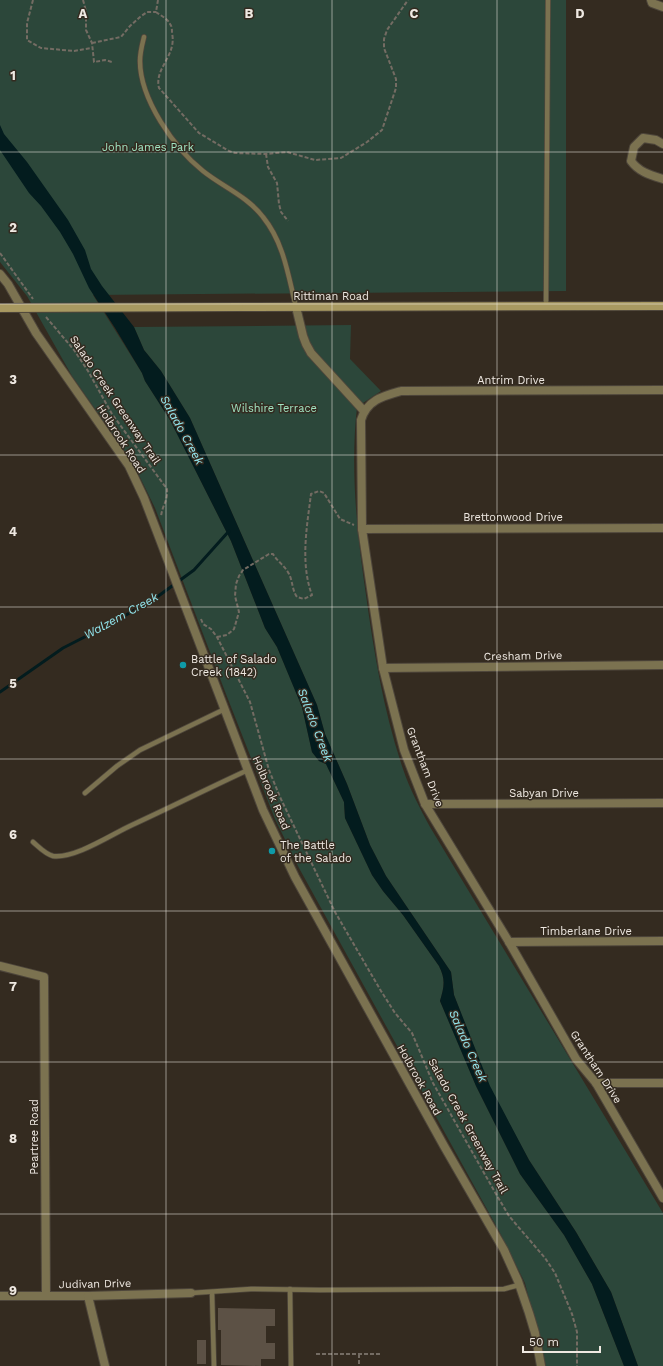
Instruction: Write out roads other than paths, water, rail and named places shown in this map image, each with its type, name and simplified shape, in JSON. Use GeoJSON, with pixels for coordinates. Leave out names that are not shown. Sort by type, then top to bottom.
{"type":"FeatureCollection","features":[{"type":"Feature","properties":{"kind":"main road","name":"Rittiman Road"},"geometry":{"type":"LineString","coordinates":[[0,308],[663,306]]}},
{"type":"Feature","properties":{"kind":"street"},"geometry":{"type":"LineString","coordinates":[[650,0],[652,3],[663,7]]}},
{"type":"Feature","properties":{"kind":"street"},"geometry":{"type":"LineString","coordinates":[[663,144],[656,140],[643,138],[634,147],[631,160],[642,172],[663,179]]}},
{"type":"Feature","properties":{"kind":"street","name":"Holbrook Road"},"geometry":{"type":"LineString","coordinates":[[0,274],[8,284],[36,333],[129,466],[195,617],[225,709],[263,810],[295,877],[444,1146],[494,1232],[519,1285],[535,1333],[540,1366]]}},
{"type":"Feature","properties":{"kind":"street"},"geometry":{"type":"LineString","coordinates":[[296,307],[306,344],[311,352],[364,411]]}},
{"type":"Feature","properties":{"kind":"street","name":"Antrim Drive"},"geometry":{"type":"LineString","coordinates":[[364,411],[378,399],[388,394],[400,391],[663,390]]}},
{"type":"Feature","properties":{"kind":"street","name":"Grantham Drive"},"geometry":{"type":"LineString","coordinates":[[364,411],[362,420],[362,529],[382,668],[404,750],[425,804],[509,942],[576,1059],[596,1083],[663,1198]]}},
{"type":"Feature","properties":{"kind":"street","name":"Brettonwood Drive"},"geometry":{"type":"LineString","coordinates":[[362,529],[663,528]]}},
{"type":"Feature","properties":{"kind":"street","name":"Cresham Drive"},"geometry":{"type":"LineString","coordinates":[[382,668],[663,665]]}},
{"type":"Feature","properties":{"kind":"street","name":"Sabyan Drive"},"geometry":{"type":"LineString","coordinates":[[425,804],[663,803]]}},
{"type":"Feature","properties":{"kind":"street","name":"Timberlane Drive"},"geometry":{"type":"LineString","coordinates":[[509,942],[663,941]]}},
{"type":"Feature","properties":{"kind":"street","name":"Peartree Road"},"geometry":{"type":"LineString","coordinates":[[0,966],[44,977],[46,1296]]}},
{"type":"Feature","properties":{"kind":"street"},"geometry":{"type":"LineString","coordinates":[[596,1083],[663,1083]]}},
{"type":"Feature","properties":{"kind":"street","name":"Judivan Drive"},"geometry":{"type":"LineString","coordinates":[[0,1296],[191,1294]]}},
{"type":"Feature","properties":{"kind":"street"},"geometry":{"type":"LineString","coordinates":[[88,1296],[105,1366]]}},
{"type":"Feature","properties":{"kind":"lane"},"geometry":{"type":"LineString","coordinates":[[546,306],[548,0]]}},
{"type":"Feature","properties":{"kind":"lane"},"geometry":{"type":"LineString","coordinates":[[144,37],[140,50],[141,73],[148,95],[159,120],[180,148],[203,171],[249,201],[270,227],[282,250],[296,307]]}},
{"type":"Feature","properties":{"kind":"lane"},"geometry":{"type":"LineString","coordinates":[[85,793],[117,766],[140,750],[225,709]]}},
{"type":"Feature","properties":{"kind":"lane"},"geometry":{"type":"LineString","coordinates":[[33,842],[42,851],[53,856],[68,854],[97,844],[122,829],[248,770]]}},
{"type":"Feature","properties":{"kind":"lane"},"geometry":{"type":"LineString","coordinates":[[191,1294],[251,1289],[504,1289],[519,1285]]}},
{"type":"Feature","properties":{"kind":"lane"},"geometry":{"type":"LineString","coordinates":[[290,1289],[291,1366]]}},
{"type":"Feature","properties":{"kind":"lane"},"geometry":{"type":"LineString","coordinates":[[212,1292],[214,1366]]}},
{"type":"Feature","properties":{"kind":"water","name":"Salado Creek"},"geometry":{"type":"Polygon","coordinates":[[[0,125],[4,134],[27,162],[68,220],[85,250],[91,269],[102,286],[134,327],[144,350],[161,371],[190,418],[317,705],[325,734],[347,784],[370,845],[386,876],[451,972],[454,995],[490,1086],[529,1160],[576,1232],[611,1292],[638,1366],[624,1366],[592,1284],[564,1235],[520,1174],[476,1086],[440,1001],[444,984],[443,975],[439,966],[403,915],[372,875],[345,818],[344,802],[326,764],[319,761],[312,752],[302,707],[277,647],[265,628],[231,541],[170,420],[145,381],[142,373],[115,328],[89,288],[73,254],[60,232],[41,206],[29,193],[0,150],[0,125]]]}},
{"type":"Feature","properties":{"kind":"waterway","name":"Walzem Creek"},"geometry":{"type":"LineString","coordinates":[[0,692],[63,648],[114,622],[157,597],[194,570],[229,531]]}},
{"type":"Feature","properties":{"kind":"place","name":"Battle of Salado Creek (1842)"},"geometry":{"type":"Point","coordinates":[183,665]}},
{"type":"Feature","properties":{"kind":"place","name":"The Battle of the Salado"},"geometry":{"type":"Point","coordinates":[272,851]}},
{"type":"Feature","properties":{"kind":"park label","name":"John James Park"},"geometry":{"type":"Point","coordinates":[148,147]}},
{"type":"Feature","properties":{"kind":"park label","name":"Wilshire Terrace"},"geometry":{"type":"Point","coordinates":[274,408]}}]}
